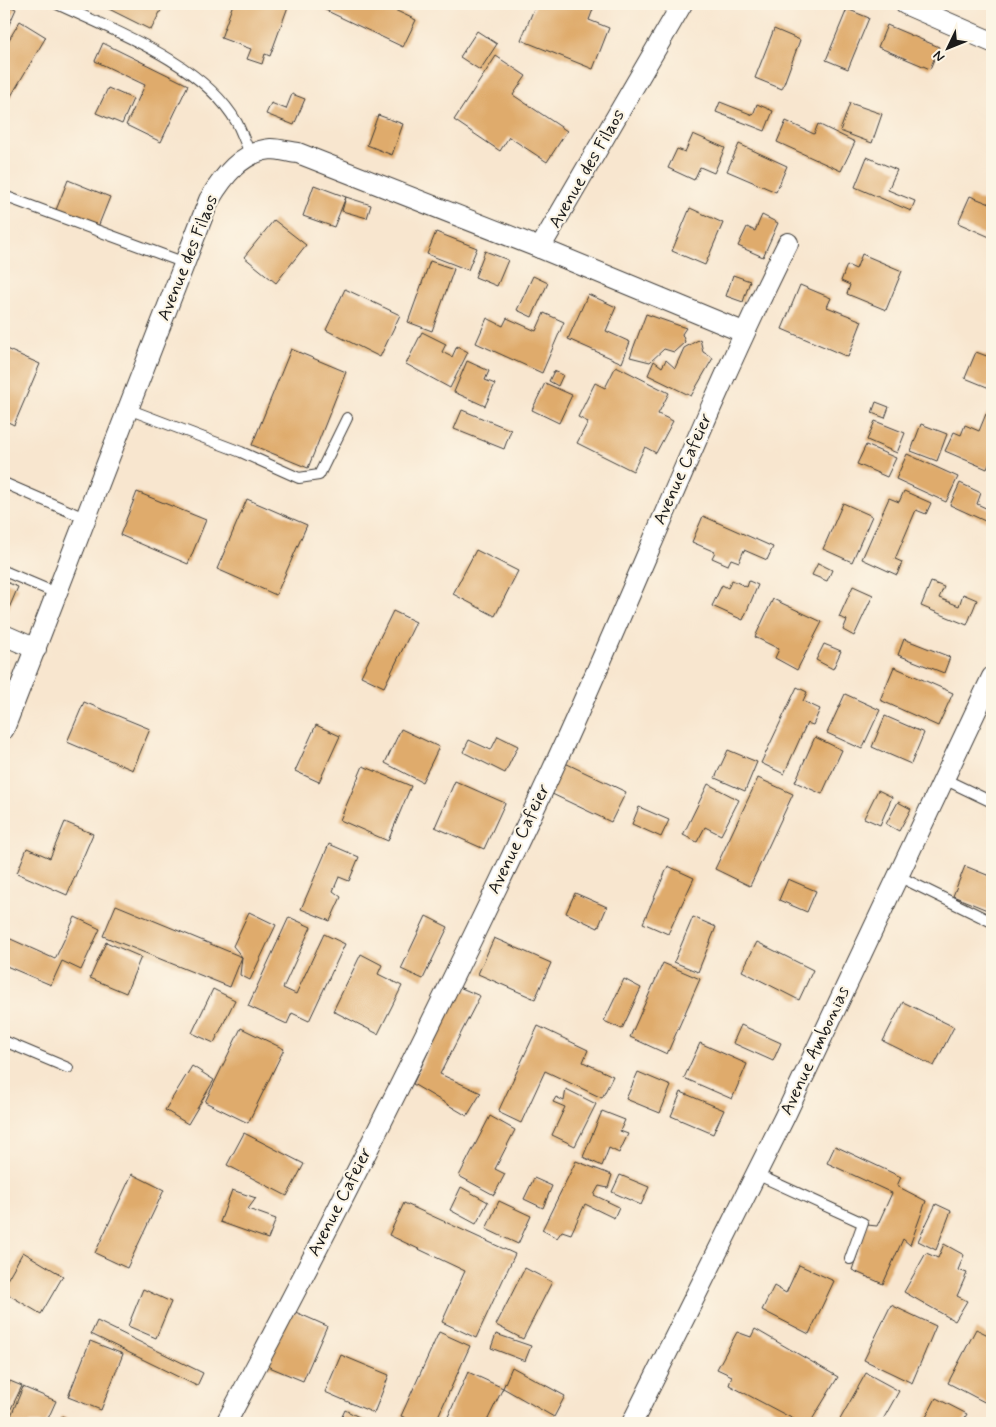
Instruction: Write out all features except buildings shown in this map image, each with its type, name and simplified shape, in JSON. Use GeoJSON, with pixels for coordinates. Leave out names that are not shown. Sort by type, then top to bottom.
{"type":"FeatureCollection","features":[{"type":"Feature","properties":{"kind":"street","name":"Avenue des Filaos"},"geometry":{"type":"LineString","coordinates":[[4,729],[58,594],[209,200],[235,164],[251,155],[271,149],[298,153],[540,248],[682,4]]}},
{"type":"Feature","properties":{"kind":"street"},"geometry":{"type":"LineString","coordinates":[[905,4],[992,42]]}},
{"type":"Feature","properties":{"kind":"street","name":"Avenue Cafeier"},"geometry":{"type":"LineString","coordinates":[[226,1423],[392,1099],[539,799],[743,332],[788,243]]}},
{"type":"Feature","properties":{"kind":"street"},"geometry":{"type":"LineString","coordinates":[[540,248],[743,332]]}},
{"type":"Feature","properties":{"kind":"street"},"geometry":{"type":"LineString","coordinates":[[4,635],[36,649]]}},
{"type":"Feature","properties":{"kind":"street","name":"Avenue Ambonias"},"geometry":{"type":"LineString","coordinates":[[632,1423],[756,1174],[992,677]]}},
{"type":"Feature","properties":{"kind":"lane"},"geometry":{"type":"LineString","coordinates":[[57,4],[164,56],[197,78],[211,91],[236,122],[251,155]]}},
{"type":"Feature","properties":{"kind":"lane"},"geometry":{"type":"LineString","coordinates":[[4,196],[185,263]]}},
{"type":"Feature","properties":{"kind":"lane"},"geometry":{"type":"LineString","coordinates":[[128,409],[241,452],[299,478],[319,476],[348,418]]}},
{"type":"Feature","properties":{"kind":"lane"},"geometry":{"type":"LineString","coordinates":[[4,483],[86,519]]}},
{"type":"Feature","properties":{"kind":"lane"},"geometry":{"type":"LineString","coordinates":[[4,571],[58,594]]}},
{"type":"Feature","properties":{"kind":"lane"},"geometry":{"type":"LineString","coordinates":[[944,779],[992,802]]}},
{"type":"Feature","properties":{"kind":"lane"},"geometry":{"type":"LineString","coordinates":[[898,876],[992,922]]}},
{"type":"Feature","properties":{"kind":"lane"},"geometry":{"type":"LineString","coordinates":[[4,1042],[68,1068]]}},
{"type":"Feature","properties":{"kind":"lane"},"geometry":{"type":"LineString","coordinates":[[756,1174],[863,1223],[850,1259]]}}]}
